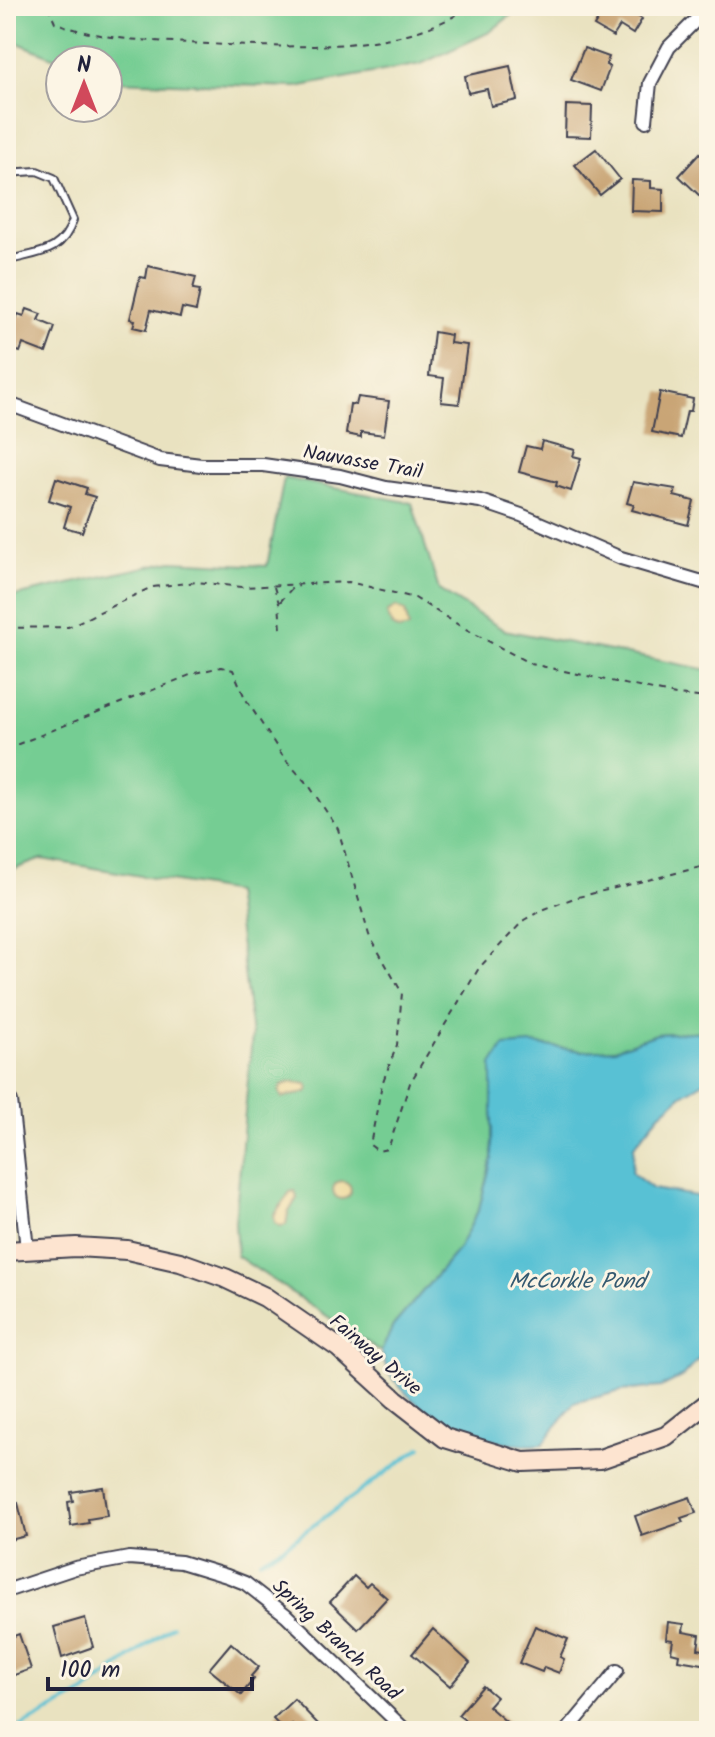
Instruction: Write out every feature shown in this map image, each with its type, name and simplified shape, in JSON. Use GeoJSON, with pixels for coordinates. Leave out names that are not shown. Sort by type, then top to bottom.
{"type":"FeatureCollection","features":[{"type":"Feature","properties":{"kind":"street"},"geometry":{"type":"LineString","coordinates":[[646,121],[650,83],[669,47],[709,7]]}},
{"type":"Feature","properties":{"kind":"street","name":"Nauvasse Trail"},"geometry":{"type":"LineString","coordinates":[[6,403],[160,460],[201,465],[263,465],[340,476],[386,488],[480,501],[621,558],[709,584]]}},
{"type":"Feature","properties":{"kind":"street"},"geometry":{"type":"LineString","coordinates":[[11,1101],[27,1249]]}},
{"type":"Feature","properties":{"kind":"street","name":"Fairway Drive"},"geometry":{"type":"LineString","coordinates":[[6,1251],[76,1247],[127,1250],[180,1262],[225,1278],[265,1297],[339,1348],[395,1399],[445,1438],[523,1462],[600,1459],[666,1436],[709,1402]]}},
{"type":"Feature","properties":{"kind":"street","name":"Spring Branch Road"},"geometry":{"type":"LineString","coordinates":[[6,1591],[75,1568],[129,1558],[181,1562],[227,1576],[245,1583],[286,1615],[406,1731]]}},
{"type":"Feature","properties":{"kind":"street"},"geometry":{"type":"LineString","coordinates":[[567,1731],[617,1671]]}},
{"type":"Feature","properties":{"kind":"lane"},"geometry":{"type":"LineString","coordinates":[[6,173],[37,171],[54,178],[73,220],[59,246],[6,261]]}},
{"type":"Feature","properties":{"kind":"path"},"geometry":{"type":"LineString","coordinates":[[48,6],[55,22],[71,29],[152,43],[308,46],[416,32],[439,25],[458,14],[460,6]]}},
{"type":"Feature","properties":{"kind":"path"},"geometry":{"type":"LineString","coordinates":[[6,628],[68,627],[152,587],[197,582],[242,587],[349,582],[415,598],[531,664],[676,695],[709,698]]}},
{"type":"Feature","properties":{"kind":"path"},"geometry":{"type":"LineString","coordinates":[[279,603],[292,588],[302,585]]}},
{"type":"Feature","properties":{"kind":"path"},"geometry":{"type":"LineString","coordinates":[[274,586],[281,630]]}},
{"type":"Feature","properties":{"kind":"path"},"geometry":{"type":"LineString","coordinates":[[6,749],[195,673],[221,667],[233,670],[245,698],[284,758],[310,787],[338,829],[369,935],[402,993],[397,1045],[382,1084],[370,1145],[378,1151],[388,1149],[410,1083],[479,968],[524,920],[574,898],[709,865]]}},
{"type":"Feature","properties":{"kind":"green space"},"geometry":{"type":"Polygon","coordinates":[[[6,6],[522,6],[490,32],[421,64],[296,87],[124,81],[124,44],[44,44],[44,53],[6,38],[6,6]]]}},
{"type":"Feature","properties":{"kind":"green space"},"geometry":{"type":"Polygon","coordinates":[[[284,478],[412,503],[439,590],[504,630],[709,670],[709,1031],[657,1034],[615,1049],[583,1051],[532,1044],[492,1065],[492,1158],[479,1209],[458,1250],[393,1326],[381,1352],[237,1256],[235,1222],[252,1036],[234,892],[42,859],[6,872],[6,598],[172,561],[267,566],[284,478]]]}},
{"type":"Feature","properties":{"kind":"sand"},"geometry":{"type":"Polygon","coordinates":[[[396,607],[405,611],[409,628],[398,630],[392,626],[387,613],[396,607]]]}},
{"type":"Feature","properties":{"kind":"sand"},"geometry":{"type":"Polygon","coordinates":[[[292,1082],[307,1084],[309,1089],[282,1098],[279,1090],[282,1085],[292,1082]]]}},
{"type":"Feature","properties":{"kind":"sand"},"geometry":{"type":"Polygon","coordinates":[[[342,1181],[351,1190],[342,1199],[333,1190],[342,1181]]]}},
{"type":"Feature","properties":{"kind":"sand"},"geometry":{"type":"Polygon","coordinates":[[[295,1191],[297,1198],[288,1213],[286,1225],[280,1226],[275,1223],[274,1216],[290,1192],[295,1191]]]}},
{"type":"Feature","properties":{"kind":"water","name":"McCorkle Pond"},"geometry":{"type":"Polygon","coordinates":[[[709,1031],[709,1079],[682,1095],[660,1114],[634,1146],[632,1173],[653,1189],[709,1198],[709,1348],[683,1376],[661,1387],[621,1391],[574,1403],[543,1444],[520,1444],[477,1435],[451,1426],[428,1412],[396,1381],[381,1352],[393,1326],[458,1250],[479,1209],[492,1158],[492,1065],[504,1046],[532,1044],[583,1051],[615,1049],[657,1034],[709,1031]]]}},
{"type":"Feature","properties":{"kind":"building"},"geometry":{"type":"Polygon","coordinates":[[[606,6],[621,6],[642,19],[633,34],[620,26],[613,37],[594,26],[606,6]]]}},
{"type":"Feature","properties":{"kind":"building"},"geometry":{"type":"Polygon","coordinates":[[[584,48],[609,57],[606,65],[610,67],[601,91],[571,80],[584,48]]]}},
{"type":"Feature","properties":{"kind":"building"},"geometry":{"type":"Polygon","coordinates":[[[510,66],[517,100],[491,106],[487,89],[468,93],[465,76],[510,66]]]}},
{"type":"Feature","properties":{"kind":"building"},"geometry":{"type":"Polygon","coordinates":[[[566,105],[592,106],[591,137],[565,136],[566,105]]]}},
{"type":"Feature","properties":{"kind":"building"},"geometry":{"type":"Polygon","coordinates":[[[596,149],[620,179],[600,195],[575,165],[596,149]]]}},
{"type":"Feature","properties":{"kind":"building"},"geometry":{"type":"Polygon","coordinates":[[[700,153],[709,161],[709,190],[702,198],[679,176],[700,153]]]}},
{"type":"Feature","properties":{"kind":"building"},"geometry":{"type":"Polygon","coordinates":[[[632,180],[651,181],[651,188],[663,189],[663,212],[631,211],[632,180]]]}},
{"type":"Feature","properties":{"kind":"building"},"geometry":{"type":"Polygon","coordinates":[[[148,266],[196,277],[193,289],[200,290],[196,311],[182,308],[180,317],[151,310],[146,330],[133,327],[135,320],[130,319],[140,277],[146,278],[148,266]]]}},
{"type":"Feature","properties":{"kind":"building"},"geometry":{"type":"Polygon","coordinates":[[[27,309],[41,314],[38,320],[55,327],[46,353],[23,344],[20,352],[6,347],[18,314],[24,316],[27,309]]]}},
{"type":"Feature","properties":{"kind":"building"},"geometry":{"type":"Polygon","coordinates":[[[434,332],[451,335],[450,343],[467,345],[459,404],[441,402],[444,378],[429,376],[434,332]]]}},
{"type":"Feature","properties":{"kind":"building"},"geometry":{"type":"Polygon","coordinates":[[[660,392],[693,399],[681,438],[652,432],[660,392]]]}},
{"type":"Feature","properties":{"kind":"building"},"geometry":{"type":"Polygon","coordinates":[[[358,397],[389,401],[384,435],[361,432],[361,437],[346,434],[350,404],[356,405],[358,397]]]}},
{"type":"Feature","properties":{"kind":"building"},"geometry":{"type":"Polygon","coordinates":[[[542,441],[575,450],[573,456],[581,458],[571,491],[556,486],[557,482],[519,472],[526,446],[540,449],[542,441]]]}},
{"type":"Feature","properties":{"kind":"building"},"geometry":{"type":"Polygon","coordinates":[[[56,478],[87,488],[85,494],[95,497],[82,532],[64,527],[70,507],[49,500],[56,478]]]}},
{"type":"Feature","properties":{"kind":"building"},"geometry":{"type":"Polygon","coordinates":[[[633,482],[676,489],[674,496],[694,501],[688,525],[632,510],[634,505],[627,503],[633,482]]]}},
{"type":"Feature","properties":{"kind":"building"},"geometry":{"type":"Polygon","coordinates":[[[103,1487],[107,1516],[71,1526],[68,1502],[73,1501],[71,1492],[103,1487]]]}},
{"type":"Feature","properties":{"kind":"building"},"geometry":{"type":"Polygon","coordinates":[[[690,1497],[696,1513],[681,1518],[683,1522],[642,1536],[635,1516],[690,1497]]]}},
{"type":"Feature","properties":{"kind":"building"},"geometry":{"type":"Polygon","coordinates":[[[18,1503],[26,1536],[6,1541],[6,1506],[18,1503]]]}},
{"type":"Feature","properties":{"kind":"building"},"geometry":{"type":"Polygon","coordinates":[[[354,1576],[366,1587],[370,1583],[387,1598],[358,1629],[330,1602],[354,1576]]]}},
{"type":"Feature","properties":{"kind":"building"},"geometry":{"type":"Polygon","coordinates":[[[85,1618],[93,1647],[62,1658],[54,1627],[85,1618]]]}},
{"type":"Feature","properties":{"kind":"building"},"geometry":{"type":"Polygon","coordinates":[[[668,1622],[684,1624],[683,1632],[700,1635],[698,1649],[709,1651],[709,1665],[678,1660],[679,1654],[671,1652],[673,1640],[666,1639],[668,1622]]]}},
{"type":"Feature","properties":{"kind":"building"},"geometry":{"type":"Polygon","coordinates":[[[535,1626],[568,1639],[560,1657],[564,1659],[559,1673],[544,1667],[542,1672],[519,1663],[535,1626]]]}},
{"type":"Feature","properties":{"kind":"building"},"geometry":{"type":"Polygon","coordinates":[[[433,1629],[470,1663],[450,1686],[412,1654],[433,1629]]]}},
{"type":"Feature","properties":{"kind":"building"},"geometry":{"type":"Polygon","coordinates":[[[19,1634],[31,1669],[6,1678],[6,1639],[19,1634]]]}},
{"type":"Feature","properties":{"kind":"building"},"geometry":{"type":"Polygon","coordinates":[[[231,1643],[259,1667],[241,1695],[209,1669],[231,1643]]]}},
{"type":"Feature","properties":{"kind":"building"},"geometry":{"type":"Polygon","coordinates":[[[483,1686],[496,1697],[488,1706],[517,1731],[470,1731],[462,1724],[465,1720],[458,1715],[483,1686]]]}},
{"type":"Feature","properties":{"kind":"building"},"geometry":{"type":"Polygon","coordinates":[[[294,1699],[319,1725],[313,1731],[298,1731],[292,1725],[284,1731],[273,1719],[294,1699]]]}},
{"type":"Feature","properties":{"kind":"waterway"},"geometry":{"type":"LineString","coordinates":[[260,1560],[285,1546],[421,1447]]}},
{"type":"Feature","properties":{"kind":"waterway"},"geometry":{"type":"LineString","coordinates":[[13,1731],[85,1692],[172,1626]]}}]}
